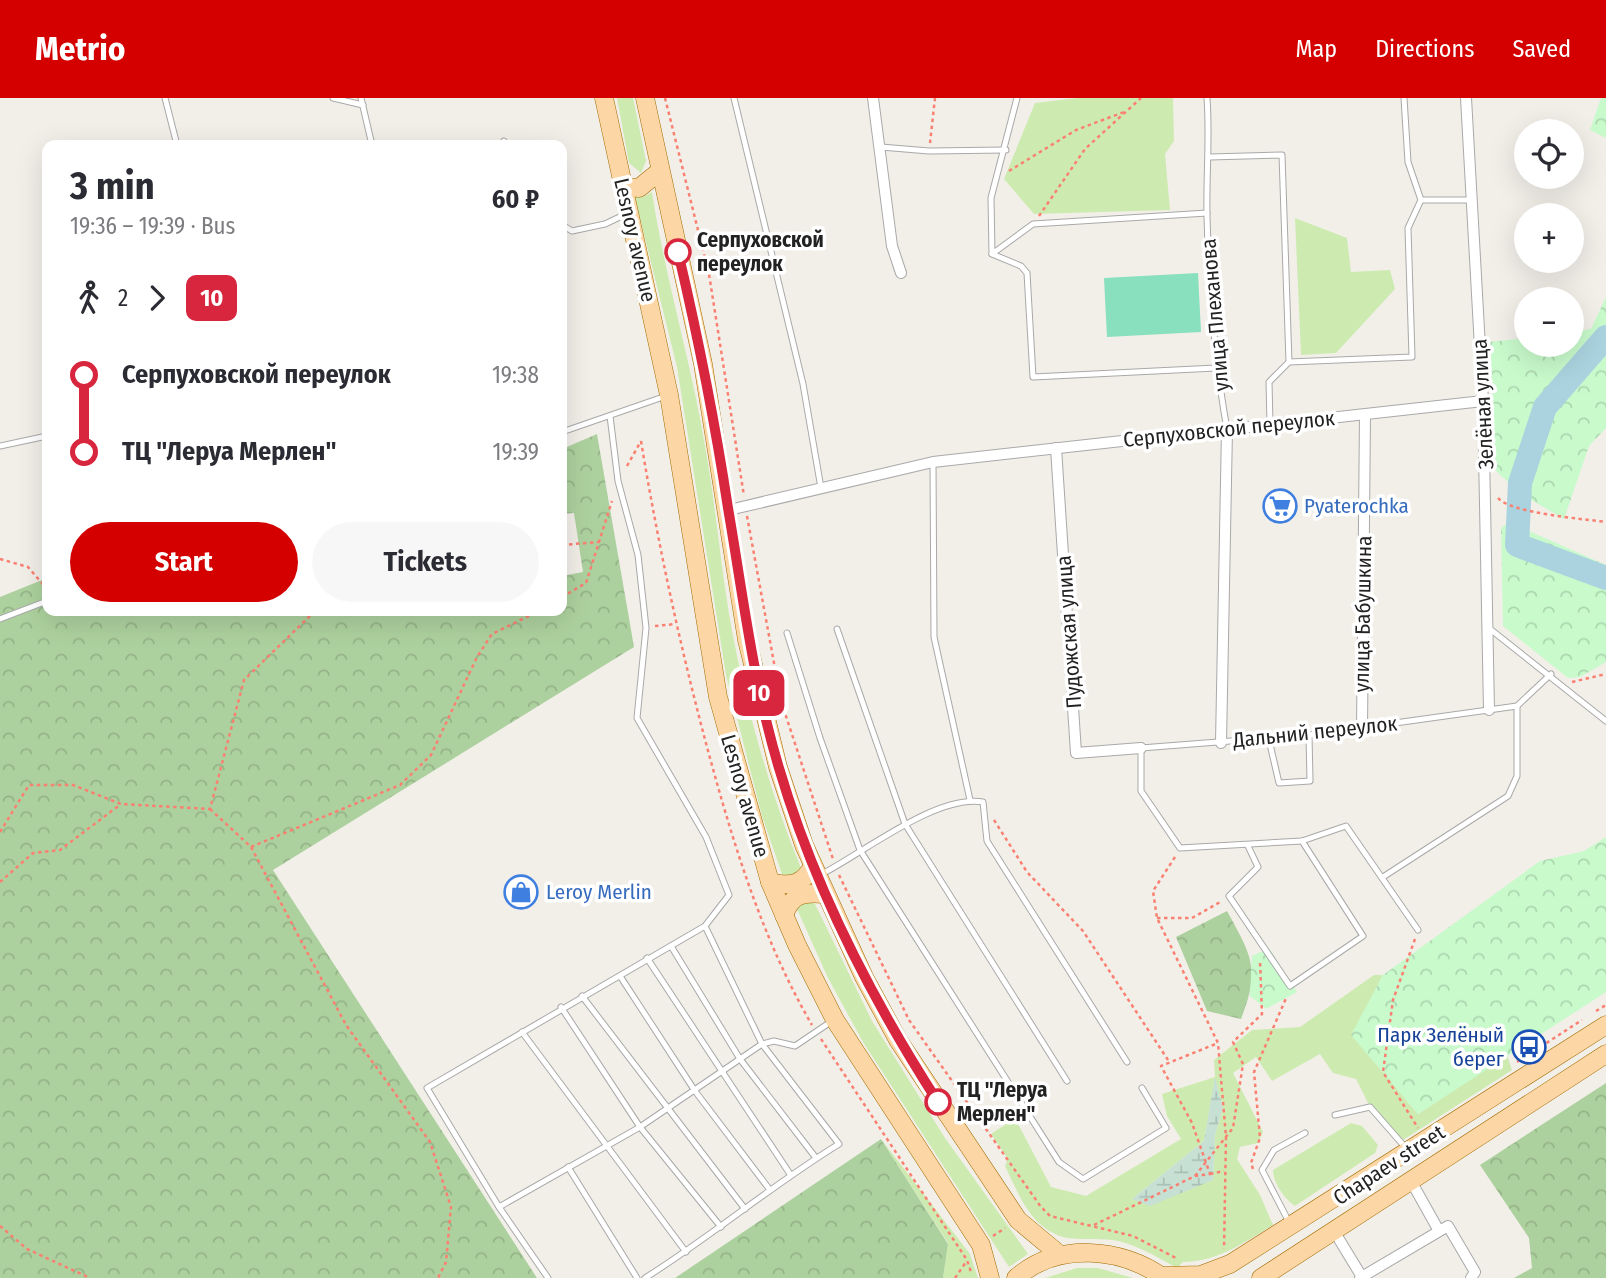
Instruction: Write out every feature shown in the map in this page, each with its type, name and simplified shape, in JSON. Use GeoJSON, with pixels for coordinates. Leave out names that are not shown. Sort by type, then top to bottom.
{"type":"FeatureCollection","features":[{"type":"Feature","properties":{"kind":"main road","name":"Lesnoy avenue"},"geometry":{"type":"LineString","coordinates":[[604,98],[669,395],[718,698],[770,882],[835,1020],[981,1245],[990,1278]]}},
{"type":"Feature","properties":{"kind":"main road","name":"Lesnoy avenue"},"geometry":{"type":"LineString","coordinates":[[645,98],[703,363],[729,510],[747,640],[778,767],[815,871],[898,1040],[1018,1220],[1060,1255]]}},
{"type":"Feature","properties":{"kind":"main road"},"geometry":{"type":"LineString","coordinates":[[622,182],[628,187],[639,188],[660,171]]}},
{"type":"Feature","properties":{"kind":"main road"},"geometry":{"type":"LineString","coordinates":[[770,882],[796,885],[815,871]]}},
{"type":"Feature","properties":{"kind":"main road"},"geometry":{"type":"LineString","coordinates":[[784,915],[789,902],[798,894],[824,894]]}},
{"type":"Feature","properties":{"kind":"main road","name":"Chapaev street"},"geometry":{"type":"LineString","coordinates":[[1163,1277],[1181,1278],[1222,1269],[1292,1228],[1606,1025]]}},
{"type":"Feature","properties":{"kind":"main road","name":"Chapaev street"},"geometry":{"type":"LineString","coordinates":[[1261,1278],[1606,1054]]}},
{"type":"Feature","properties":{"kind":"main road"},"geometry":{"type":"LineString","coordinates":[[1016,1278],[1024,1271],[1060,1255],[1096,1252],[1131,1259],[1163,1277]]}},
{"type":"Feature","properties":{"kind":"street"},"geometry":{"type":"LineString","coordinates":[[873,98],[892,246],[901,273]]}},
{"type":"Feature","properties":{"kind":"street","name":"Зелёная улица"},"geometry":{"type":"LineString","coordinates":[[1466,98],[1483,401],[1490,629],[1489,710]]}},
{"type":"Feature","properties":{"kind":"street","name":"Серпуховской переулок"},"geometry":{"type":"LineString","coordinates":[[729,510],[933,462],[1483,401]]}},
{"type":"Feature","properties":{"kind":"street","name":"улица Бабушкина"},"geometry":{"type":"LineString","coordinates":[[1362,729],[1365,415]]}},
{"type":"Feature","properties":{"kind":"street","name":"улица Плеханова"},"geometry":{"type":"LineString","coordinates":[[1221,743],[1227,429]]}},
{"type":"Feature","properties":{"kind":"street","name":"Пудожская улица"},"geometry":{"type":"LineString","coordinates":[[1056,448],[1077,757],[1141,748]]}},
{"type":"Feature","properties":{"kind":"street"},"geometry":{"type":"LineString","coordinates":[[1411,1181],[1439,1231]]}},
{"type":"Feature","properties":{"kind":"street"},"geometry":{"type":"LineString","coordinates":[[1334,1231],[1361,1278],[1448,1226],[1475,1272],[1471,1278]]}},
{"type":"Feature","properties":{"kind":"lane"},"geometry":{"type":"LineString","coordinates":[[165,98],[176,140]]}},
{"type":"Feature","properties":{"kind":"lane"},"geometry":{"type":"LineString","coordinates":[[333,98],[362,102],[371,140]]}},
{"type":"Feature","properties":{"kind":"lane"},"geometry":{"type":"LineString","coordinates":[[734,98],[803,384],[821,490]]}},
{"type":"Feature","properties":{"kind":"lane"},"geometry":{"type":"LineString","coordinates":[[992,254],[991,198],[1006,150],[1017,98]]}},
{"type":"Feature","properties":{"kind":"lane","name":"улица Плеханова"},"geometry":{"type":"LineString","coordinates":[[1207,98],[1210,157],[1207,213],[1216,368],[1227,429]]}},
{"type":"Feature","properties":{"kind":"lane"},"geometry":{"type":"LineString","coordinates":[[1270,424],[1269,382],[1289,362],[1412,358],[1408,228],[1421,200],[1408,162],[1404,98]]}},
{"type":"Feature","properties":{"kind":"lane"},"geometry":{"type":"LineString","coordinates":[[881,147],[929,151],[1006,150]]}},
{"type":"Feature","properties":{"kind":"lane"},"geometry":{"type":"LineString","coordinates":[[1210,157],[1282,155],[1289,362]]}},
{"type":"Feature","properties":{"kind":"lane"},"geometry":{"type":"LineString","coordinates":[[1421,200],[1472,200]]}},
{"type":"Feature","properties":{"kind":"lane"},"geometry":{"type":"LineString","coordinates":[[567,228],[572,231],[606,224],[628,213]]}},
{"type":"Feature","properties":{"kind":"lane"},"geometry":{"type":"LineString","coordinates":[[992,254],[1033,224],[1207,213]]}},
{"type":"Feature","properties":{"kind":"lane"},"geometry":{"type":"LineString","coordinates":[[992,254],[1021,266],[1030,282],[1033,377],[1216,368]]}},
{"type":"Feature","properties":{"kind":"lane"},"geometry":{"type":"LineString","coordinates":[[567,430],[669,395]]}},
{"type":"Feature","properties":{"kind":"lane"},"geometry":{"type":"LineString","coordinates":[[548,1278],[499,1207],[427,1088],[561,1007],[705,926],[729,895],[706,837],[637,718],[646,628],[638,555],[618,481],[610,416]]}},
{"type":"Feature","properties":{"kind":"lane"},"geometry":{"type":"LineString","coordinates":[[0,446],[42,437]]}},
{"type":"Feature","properties":{"kind":"lane"},"geometry":{"type":"LineString","coordinates":[[933,462],[934,637],[970,800]]}},
{"type":"Feature","properties":{"kind":"lane"},"geometry":{"type":"LineString","coordinates":[[0,619],[42,603]]}},
{"type":"Feature","properties":{"kind":"lane"},"geometry":{"type":"LineString","coordinates":[[837,629],[905,824],[1067,1081]]}},
{"type":"Feature","properties":{"kind":"lane"},"geometry":{"type":"LineString","coordinates":[[1490,629],[1551,674],[1606,721]]}},
{"type":"Feature","properties":{"kind":"lane"},"geometry":{"type":"LineString","coordinates":[[787,633],[820,738],[860,850],[1059,1162],[1083,1179],[1166,1128],[1142,1088]]}},
{"type":"Feature","properties":{"kind":"lane"},"geometry":{"type":"LineString","coordinates":[[1383,877],[1508,796],[1517,776],[1517,706],[1551,674]]}},
{"type":"Feature","properties":{"kind":"lane","name":"Дальний переулок"},"geometry":{"type":"LineString","coordinates":[[1141,748],[1309,736],[1517,706]]}},
{"type":"Feature","properties":{"kind":"lane"},"geometry":{"type":"LineString","coordinates":[[1269,740],[1279,783],[1310,781],[1309,736]]}},
{"type":"Feature","properties":{"kind":"lane"},"geometry":{"type":"LineString","coordinates":[[1141,748],[1141,791],[1180,848],[1302,841],[1346,826],[1418,930]]}},
{"type":"Feature","properties":{"kind":"lane"},"geometry":{"type":"LineString","coordinates":[[815,871],[860,850],[905,824],[970,800],[983,802],[987,841],[1126,1062]]}},
{"type":"Feature","properties":{"kind":"lane"},"geometry":{"type":"LineString","coordinates":[[1248,846],[1258,867],[1229,896],[1290,986],[1363,936],[1302,841]]}},
{"type":"Feature","properties":{"kind":"lane"},"geometry":{"type":"LineString","coordinates":[[645,1278],[721,1227],[790,1174],[839,1144],[762,1044],[705,926]]}},
{"type":"Feature","properties":{"kind":"lane"},"geometry":{"type":"LineString","coordinates":[[671,946],[740,1059],[816,1158]]}},
{"type":"Feature","properties":{"kind":"lane"},"geometry":{"type":"LineString","coordinates":[[647,958],[790,1174]]}},
{"type":"Feature","properties":{"kind":"lane"},"geometry":{"type":"LineString","coordinates":[[620,976],[695,1091],[770,1190]]}},
{"type":"Feature","properties":{"kind":"lane"},"geometry":{"type":"LineString","coordinates":[[582,996],[745,1209]]}},
{"type":"Feature","properties":{"kind":"lane"},"geometry":{"type":"LineString","coordinates":[[561,1007],[640,1127],[721,1227]]}},
{"type":"Feature","properties":{"kind":"lane"},"geometry":{"type":"LineString","coordinates":[[499,1207],[605,1144],[640,1127],[762,1044],[774,1041],[795,1046],[835,1020]]}},
{"type":"Feature","properties":{"kind":"lane"},"geometry":{"type":"LineString","coordinates":[[522,1032],[686,1252]]}},
{"type":"Feature","properties":{"kind":"lane"},"geometry":{"type":"LineString","coordinates":[[1335,1115],[1370,1107],[1409,1152]]}},
{"type":"Feature","properties":{"kind":"lane"},"geometry":{"type":"LineString","coordinates":[[1292,1228],[1262,1170],[1274,1150],[1305,1133]]}},
{"type":"Feature","properties":{"kind":"lane"},"geometry":{"type":"LineString","coordinates":[[568,1167],[637,1278]]}},
{"type":"Feature","properties":{"kind":"path"},"geometry":{"type":"LineString","coordinates":[[929,151],[936,98]]}},
{"type":"Feature","properties":{"kind":"path"},"geometry":{"type":"LineString","coordinates":[[1033,224],[1085,149],[1140,98]]}},
{"type":"Feature","properties":{"kind":"path"},"geometry":{"type":"LineString","coordinates":[[998,178],[1076,130],[1127,111]]}},
{"type":"Feature","properties":{"kind":"path"},"geometry":{"type":"LineString","coordinates":[[567,594],[586,583],[618,481],[641,441],[676,624],[729,826],[784,976],[816,1032],[967,1260],[973,1278]]}},
{"type":"Feature","properties":{"kind":"path"},"geometry":{"type":"LineString","coordinates":[[1502,503],[1606,522]]}},
{"type":"Feature","properties":{"kind":"path"},"geometry":{"type":"LineString","coordinates":[[567,545],[599,542]]}},
{"type":"Feature","properties":{"kind":"path"},"geometry":{"type":"LineString","coordinates":[[0,559],[28,567],[42,583]]}},
{"type":"Feature","properties":{"kind":"path"},"geometry":{"type":"LineString","coordinates":[[210,809],[244,680],[310,616]]}},
{"type":"Feature","properties":{"kind":"path"},"geometry":{"type":"LineString","coordinates":[[251,847],[400,785],[431,755],[492,634],[529,616]]}},
{"type":"Feature","properties":{"kind":"path"},"geometry":{"type":"LineString","coordinates":[[646,628],[676,624]]}},
{"type":"Feature","properties":{"kind":"path"},"geometry":{"type":"LineString","coordinates":[[1562,684],[1606,674]]}},
{"type":"Feature","properties":{"kind":"path"},"geometry":{"type":"LineString","coordinates":[[0,832],[29,785],[72,785],[121,804],[210,809],[251,847],[346,1025],[430,1142],[451,1207],[446,1262],[438,1278]]}},
{"type":"Feature","properties":{"kind":"path"},"geometry":{"type":"LineString","coordinates":[[983,802],[1027,872],[1083,931],[1170,1063]]}},
{"type":"Feature","properties":{"kind":"path"},"geometry":{"type":"LineString","coordinates":[[0,883],[33,853],[60,850],[121,804]]}},
{"type":"Feature","properties":{"kind":"path"},"geometry":{"type":"LineString","coordinates":[[1180,848],[1153,891],[1157,918],[1218,1043],[1226,1138],[1224,1254]]}},
{"type":"Feature","properties":{"kind":"path"},"geometry":{"type":"LineString","coordinates":[[1157,918],[1192,918],[1229,896]]}},
{"type":"Feature","properties":{"kind":"path"},"geometry":{"type":"LineString","coordinates":[[1418,930],[1393,1000],[1383,1072],[1419,1129]]}},
{"type":"Feature","properties":{"kind":"path"},"geometry":{"type":"LineString","coordinates":[[1195,1176],[1233,1128],[1243,1064],[1233,1042],[1262,1014],[1260,958]]}},
{"type":"Feature","properties":{"kind":"path"},"geometry":{"type":"LineString","coordinates":[[1256,1175],[1251,1164],[1260,1138],[1254,1072],[1278,1022],[1290,986]]}},
{"type":"Feature","properties":{"kind":"path"},"geometry":{"type":"LineString","coordinates":[[1511,1070],[1519,1059],[1606,1005]]}},
{"type":"Feature","properties":{"kind":"path"},"geometry":{"type":"LineString","coordinates":[[1210,1174],[1192,1123],[1161,1066],[1218,1043]]}},
{"type":"Feature","properties":{"kind":"path"},"geometry":{"type":"LineString","coordinates":[[991,1134],[1050,1216],[1133,1236],[1183,1262]]}},
{"type":"Feature","properties":{"kind":"path"},"geometry":{"type":"LineString","coordinates":[[1094,1225],[1195,1176],[1225,1170]]}},
{"type":"Feature","properties":{"kind":"path"},"geometry":{"type":"LineString","coordinates":[[955,1278],[981,1245],[1018,1220]]}},
{"type":"Feature","properties":{"kind":"path"},"geometry":{"type":"LineString","coordinates":[[0,1226],[27,1249],[90,1278]]}},
{"type":"Feature","properties":{"kind":"green space"},"geometry":{"type":"Polygon","coordinates":[[[617,98],[633,98],[646,161],[641,173],[629,163],[617,98]]]}},
{"type":"Feature","properties":{"kind":"green space"},"geometry":{"type":"Polygon","coordinates":[[[1078,98],[1173,98],[1174,141],[1165,154],[1170,210],[1034,214],[1004,179],[1035,103],[1078,98]]]}},
{"type":"Feature","properties":{"kind":"green space"},"geometry":{"type":"Polygon","coordinates":[[[1601,98],[1606,98],[1606,138],[1590,130],[1601,98]]]}},
{"type":"Feature","properties":{"kind":"green space"},"geometry":{"type":"Polygon","coordinates":[[[652,192],[699,414],[729,614],[742,679],[758,743],[801,868],[799,875],[787,878],[782,874],[762,816],[726,675],[677,367],[634,194],[643,197],[652,192]]]}},
{"type":"Feature","properties":{"kind":"green space"},"geometry":{"type":"Polygon","coordinates":[[[1295,218],[1347,238],[1351,272],[1390,270],[1395,289],[1336,353],[1301,355],[1295,218]]]}},
{"type":"Feature","properties":{"kind":"green space"},"geometry":{"type":"Polygon","coordinates":[[[1198,273],[1201,332],[1107,337],[1104,278],[1198,273]]]}},
{"type":"Feature","properties":{"kind":"green space"},"geometry":{"type":"Polygon","coordinates":[[[1606,297],[1606,428],[1589,446],[1564,519],[1521,494],[1495,470],[1490,342],[1514,339],[1514,357],[1584,357],[1584,330],[1591,329],[1606,297]]]}},
{"type":"Feature","properties":{"kind":"green space"},"geometry":{"type":"Polygon","coordinates":[[[597,434],[634,647],[273,870],[537,1278],[0,1278],[0,597],[42,580],[42,616],[567,616],[567,575],[583,572],[574,513],[567,514],[567,447],[597,434]]]}},
{"type":"Feature","properties":{"kind":"green space"},"geometry":{"type":"Polygon","coordinates":[[[1509,522],[1606,565],[1606,662],[1580,677],[1568,678],[1503,626],[1501,528],[1509,522]]]}},
{"type":"Feature","properties":{"kind":"green space"},"geometry":{"type":"Polygon","coordinates":[[[1606,837],[1606,992],[1418,1114],[1351,1035],[1383,975],[1540,861],[1584,851],[1606,837]]]}},
{"type":"Feature","properties":{"kind":"green space"},"geometry":{"type":"Polygon","coordinates":[[[803,899],[815,904],[872,1021],[945,1138],[1028,1254],[1009,1267],[863,1042],[828,978],[797,909],[803,899]]]}},
{"type":"Feature","properties":{"kind":"green space"},"geometry":{"type":"Polygon","coordinates":[[[1227,911],[1247,951],[1252,974],[1251,987],[1241,1019],[1207,1011],[1176,937],[1227,911]]]}},
{"type":"Feature","properties":{"kind":"green space"},"geometry":{"type":"Polygon","coordinates":[[[1269,948],[1297,992],[1266,1009],[1250,996],[1252,956],[1269,948]]]}},
{"type":"Feature","properties":{"kind":"green space"},"geometry":{"type":"Polygon","coordinates":[[[1374,975],[1383,975],[1352,1035],[1418,1114],[1507,1055],[1512,1070],[1400,1142],[1370,1107],[1356,1079],[1333,1073],[1320,1054],[1272,1081],[1256,1057],[1233,1073],[1263,1132],[1258,1143],[1240,1147],[1237,1159],[1260,1195],[1273,1225],[1219,1255],[1183,1262],[1177,1268],[1129,1244],[1106,1239],[1068,1238],[1056,1234],[1045,1228],[1028,1210],[1005,1166],[1008,1159],[991,1134],[1015,1118],[1051,1187],[1086,1196],[1181,1139],[1167,1116],[1162,1094],[1215,1077],[1214,1060],[1252,1030],[1300,1027],[1374,975]],[[1215,1079],[1204,1141],[1132,1199],[1213,1180],[1215,1135],[1223,1108],[1215,1079]]]}},
{"type":"Feature","properties":{"kind":"green space"},"geometry":{"type":"Polygon","coordinates":[[[1215,1077],[1223,1108],[1215,1135],[1213,1180],[1150,1206],[1132,1199],[1204,1141],[1215,1077]]]}},
{"type":"Feature","properties":{"kind":"green space"},"geometry":{"type":"Polygon","coordinates":[[[1606,1083],[1606,1278],[1514,1278],[1532,1268],[1529,1238],[1480,1165],[1606,1083]]]}},
{"type":"Feature","properties":{"kind":"green space"},"geometry":{"type":"Polygon","coordinates":[[[1351,1123],[1362,1126],[1378,1145],[1375,1153],[1295,1206],[1280,1190],[1273,1170],[1351,1123]]]}},
{"type":"Feature","properties":{"kind":"green space"},"geometry":{"type":"Polygon","coordinates":[[[881,1139],[970,1254],[978,1278],[943,1278],[948,1243],[881,1139]]]}},
{"type":"Feature","properties":{"kind":"green space"},"geometry":{"type":"Polygon","coordinates":[[[881,1139],[948,1244],[943,1278],[675,1278],[881,1139]]]}},
{"type":"Feature","properties":{"kind":"green space"},"geometry":{"type":"Polygon","coordinates":[[[1077,1268],[1098,1268],[1133,1278],[1045,1278],[1077,1268]]]}},
{"type":"Feature","properties":{"kind":"waterway"},"geometry":{"type":"LineString","coordinates":[[1606,337],[1545,407],[1520,483],[1517,545],[1606,578]]}},
{"type":"Feature","properties":{"kind":"bus line","name":"10"},"geometry":{"type":"LineString","coordinates":[[678,252],[715,430],[747,640],[778,767],[804,845],[824,894],[898,1040],[938,1102]]}},
{"type":"Feature","properties":{"kind":"place","name":"Серпуховской переулок"},"geometry":{"type":"Point","coordinates":[678,252]}},
{"type":"Feature","properties":{"kind":"place","name":"Pyaterochka"},"geometry":{"type":"Point","coordinates":[1280,506]}},
{"type":"Feature","properties":{"kind":"place","name":"Leroy Merlin"},"geometry":{"type":"Point","coordinates":[521,892]}},
{"type":"Feature","properties":{"kind":"place","name":"Парк Зелёный берег"},"geometry":{"type":"Point","coordinates":[1529,1047]}},
{"type":"Feature","properties":{"kind":"place","name":"ТЦ \"Леруа Мерлен\""},"geometry":{"type":"Point","coordinates":[938,1102]}}]}
